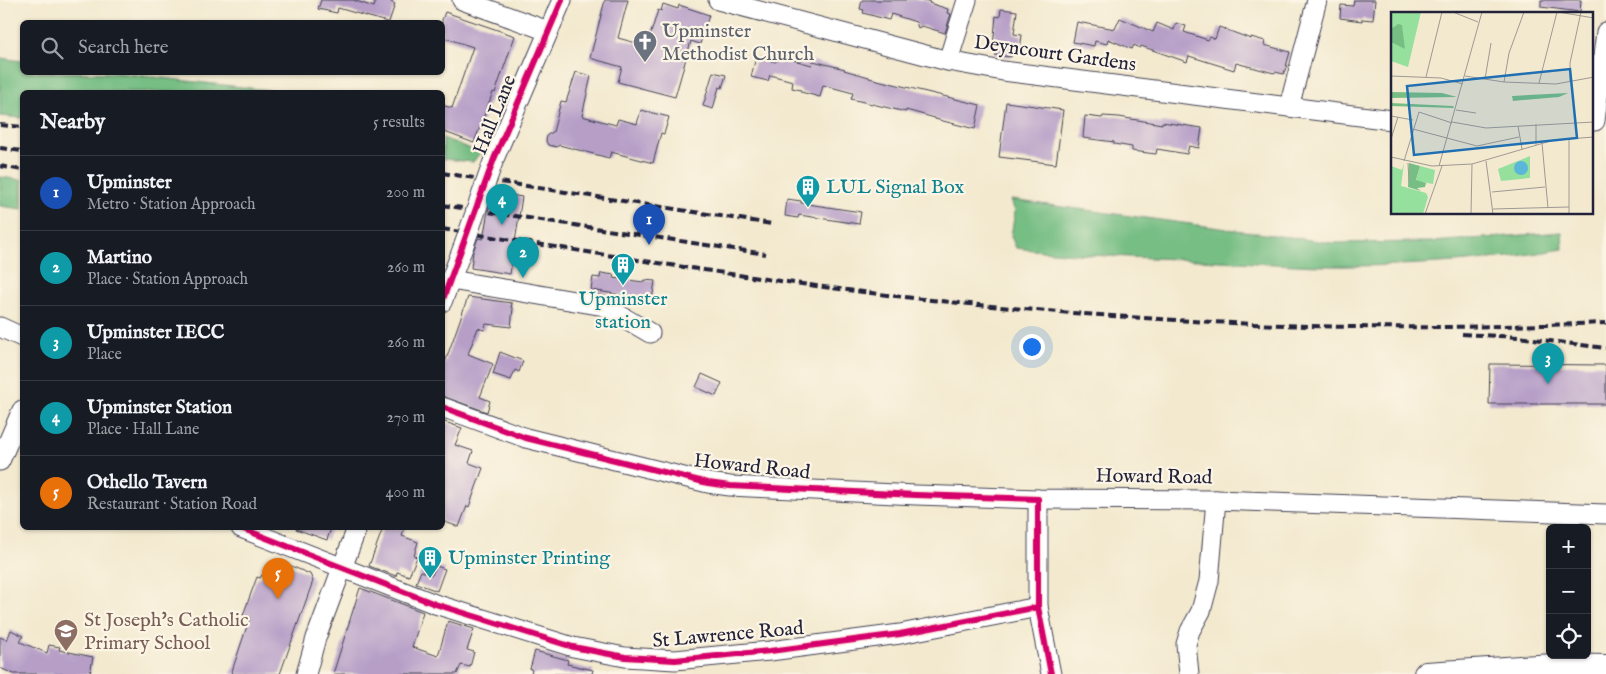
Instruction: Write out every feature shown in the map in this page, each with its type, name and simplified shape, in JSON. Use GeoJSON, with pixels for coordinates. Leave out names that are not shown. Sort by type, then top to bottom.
{"type":"FeatureCollection","features":[{"type":"Feature","properties":{"kind":"main road"},"geometry":{"type":"LineString","coordinates":[[1426,674],[1606,667]]}},
{"type":"Feature","properties":{"kind":"street"},"geometry":{"type":"LineString","coordinates":[[462,0],[548,31]]}},
{"type":"Feature","properties":{"kind":"street","name":"Hall Lane"},"geometry":{"type":"LineString","coordinates":[[445,295],[494,159],[562,0]]}},
{"type":"Feature","properties":{"kind":"street","name":"Deyncourt Gardens"},"geometry":{"type":"LineString","coordinates":[[718,0],[772,7],[948,61],[1003,71],[1391,120]]}},
{"type":"Feature","properties":{"kind":"street"},"geometry":{"type":"LineString","coordinates":[[948,61],[967,0]]}},
{"type":"Feature","properties":{"kind":"street"},"geometry":{"type":"LineString","coordinates":[[1289,107],[1317,0]]}},
{"type":"Feature","properties":{"kind":"street"},"geometry":{"type":"LineString","coordinates":[[1598,121],[1606,32]]}},
{"type":"Feature","properties":{"kind":"street"},"geometry":{"type":"LineString","coordinates":[[451,280],[604,306],[650,333]]}},
{"type":"Feature","properties":{"kind":"street"},"geometry":{"type":"LineString","coordinates":[[0,327],[20,336]]}},
{"type":"Feature","properties":{"kind":"street","name":"Howard Road"},"geometry":{"type":"LineString","coordinates":[[445,408],[526,438],[708,483],[730,486],[916,495],[1216,500],[1606,514]]}},
{"type":"Feature","properties":{"kind":"street"},"geometry":{"type":"LineString","coordinates":[[0,461],[19,430]]}},
{"type":"Feature","properties":{"kind":"street"},"geometry":{"type":"LineString","coordinates":[[1038,498],[1038,607],[1051,674]]}},
{"type":"Feature","properties":{"kind":"street"},"geometry":{"type":"LineString","coordinates":[[1189,674],[1186,644],[1190,631],[1201,611],[1209,581],[1216,500]]}},
{"type":"Feature","properties":{"kind":"street","name":"St Lawrence Road"},"geometry":{"type":"LineString","coordinates":[[246,530],[435,604],[573,647],[625,657],[675,660],[779,649],[900,634],[1038,607]]}},
{"type":"Feature","properties":{"kind":"street"},"geometry":{"type":"LineString","coordinates":[[306,674],[316,638],[356,530]]}},
{"type":"Feature","properties":{"kind":"green space"},"geometry":{"type":"Polygon","coordinates":[[[0,58],[20,61],[20,75],[136,75],[267,90],[20,90],[20,118],[0,116],[0,58]]]}},
{"type":"Feature","properties":{"kind":"green space"},"geometry":{"type":"Polygon","coordinates":[[[445,139],[480,153],[473,162],[445,159],[445,139]]]}},
{"type":"Feature","properties":{"kind":"green space"},"geometry":{"type":"Polygon","coordinates":[[[0,177],[20,180],[20,209],[0,206],[0,177]]]}},
{"type":"Feature","properties":{"kind":"green space"},"geometry":{"type":"Polygon","coordinates":[[[1011,200],[1332,243],[1432,242],[1562,232],[1563,249],[1512,257],[1460,262],[1356,266],[1296,265],[1062,253],[1016,248],[1011,236],[1015,212],[1011,200]]]}},
{"type":"Feature","properties":{"kind":"building"},"geometry":{"type":"Polygon","coordinates":[[[321,0],[353,0],[374,7],[376,0],[392,0],[391,2],[395,4],[390,20],[380,20],[338,8],[337,13],[318,9],[321,0]]]}},
{"type":"Feature","properties":{"kind":"building"},"geometry":{"type":"Polygon","coordinates":[[[605,0],[628,0],[618,38],[647,46],[658,10],[661,11],[663,4],[678,9],[679,5],[709,15],[700,44],[691,41],[675,97],[618,82],[622,67],[590,58],[605,0]]]}},
{"type":"Feature","properties":{"kind":"building"},"geometry":{"type":"Polygon","coordinates":[[[862,0],[924,0],[948,9],[947,13],[951,14],[945,33],[922,26],[918,28],[916,22],[891,14],[889,20],[863,13],[864,10],[860,9],[862,0]]]}},
{"type":"Feature","properties":{"kind":"building"},"geometry":{"type":"Polygon","coordinates":[[[1354,0],[1375,0],[1373,20],[1362,19],[1362,21],[1340,18],[1341,5],[1353,6],[1354,0]]]}},
{"type":"Feature","properties":{"kind":"building"},"geometry":{"type":"Polygon","coordinates":[[[1541,0],[1581,0],[1580,12],[1541,7],[1541,0]]]}},
{"type":"Feature","properties":{"kind":"building"},"geometry":{"type":"Polygon","coordinates":[[[1001,9],[1017,11],[1014,34],[1022,35],[1020,50],[1012,49],[1011,57],[995,55],[996,47],[993,46],[996,16],[1000,17],[1001,9]]]}},
{"type":"Feature","properties":{"kind":"building"},"geometry":{"type":"Polygon","coordinates":[[[445,12],[515,36],[495,93],[493,92],[474,143],[445,132],[445,106],[452,108],[473,47],[445,38],[445,20],[442,20],[445,12]]]}},
{"type":"Feature","properties":{"kind":"building"},"geometry":{"type":"Polygon","coordinates":[[[1120,18],[1153,32],[1157,23],[1174,30],[1176,23],[1186,26],[1184,32],[1208,40],[1210,37],[1215,39],[1219,27],[1251,39],[1251,37],[1265,41],[1264,45],[1290,52],[1284,74],[1236,63],[1234,70],[1189,56],[1187,62],[1141,46],[1140,48],[1134,45],[1132,49],[1108,39],[1107,44],[1095,41],[1094,46],[1073,42],[1077,22],[1115,29],[1120,18]]]}},
{"type":"Feature","properties":{"kind":"building"},"geometry":{"type":"Polygon","coordinates":[[[778,56],[812,65],[813,61],[845,69],[869,78],[980,105],[975,129],[906,110],[906,112],[851,99],[853,93],[823,85],[820,97],[792,88],[793,81],[770,75],[768,81],[751,77],[756,57],[776,62],[778,56]]]}},
{"type":"Feature","properties":{"kind":"building"},"geometry":{"type":"Polygon","coordinates":[[[576,72],[591,76],[582,116],[616,125],[618,119],[637,124],[641,110],[669,117],[664,134],[661,133],[653,163],[611,152],[609,158],[559,145],[557,147],[548,145],[546,141],[547,135],[553,132],[561,101],[566,102],[576,72]]]}},
{"type":"Feature","properties":{"kind":"building"},"geometry":{"type":"Polygon","coordinates":[[[713,72],[726,75],[722,88],[719,87],[713,109],[703,106],[713,72]]]}},
{"type":"Feature","properties":{"kind":"building"},"geometry":{"type":"Polygon","coordinates":[[[1006,102],[1063,110],[1056,164],[999,157],[1006,102]]]}},
{"type":"Feature","properties":{"kind":"building"},"geometry":{"type":"Polygon","coordinates":[[[1085,116],[1119,117],[1202,128],[1199,148],[1189,146],[1187,154],[1157,149],[1156,154],[1132,151],[1132,147],[1114,144],[1114,142],[1083,138],[1085,116]]]}},
{"type":"Feature","properties":{"kind":"building"},"geometry":{"type":"Polygon","coordinates":[[[494,192],[522,197],[510,274],[471,268],[473,252],[478,238],[483,239],[488,211],[494,192]]]}},
{"type":"Feature","properties":{"kind":"building","name":"LUL Signal Box"},"geometry":{"type":"Polygon","coordinates":[[[787,199],[801,201],[801,203],[861,212],[859,224],[799,215],[798,218],[785,216],[787,199]]]}},
{"type":"Feature","properties":{"kind":"building","name":"Upminster station"},"geometry":{"type":"Polygon","coordinates":[[[601,273],[614,275],[613,278],[643,282],[644,280],[655,281],[652,300],[591,290],[593,277],[600,278],[601,273]]]}},
{"type":"Feature","properties":{"kind":"building"},"geometry":{"type":"Polygon","coordinates":[[[468,297],[512,303],[511,327],[486,324],[484,330],[478,328],[468,354],[493,364],[480,397],[490,401],[487,412],[445,397],[445,362],[468,297]]]}},
{"type":"Feature","properties":{"kind":"building"},"geometry":{"type":"Polygon","coordinates":[[[500,352],[523,361],[519,372],[515,370],[511,380],[493,374],[500,352]]]}},
{"type":"Feature","properties":{"kind":"building"},"geometry":{"type":"Polygon","coordinates":[[[1490,364],[1606,365],[1606,404],[1489,404],[1490,364]]]}},
{"type":"Feature","properties":{"kind":"building"},"geometry":{"type":"Polygon","coordinates":[[[702,374],[722,383],[716,396],[696,387],[702,374]]]}},
{"type":"Feature","properties":{"kind":"building"},"geometry":{"type":"Polygon","coordinates":[[[445,422],[462,428],[455,445],[473,451],[469,463],[483,468],[469,507],[467,506],[459,527],[445,522],[445,422]]]}},
{"type":"Feature","properties":{"kind":"building"},"geometry":{"type":"Polygon","coordinates":[[[299,530],[330,530],[327,540],[299,530]]]}},
{"type":"Feature","properties":{"kind":"building"},"geometry":{"type":"Polygon","coordinates":[[[382,530],[404,530],[402,536],[418,542],[414,556],[417,557],[409,576],[397,572],[396,576],[369,566],[382,530]]]}},
{"type":"Feature","properties":{"kind":"building"},"geometry":{"type":"Polygon","coordinates":[[[274,562],[290,568],[291,566],[310,574],[313,581],[280,674],[231,674],[250,617],[243,615],[257,577],[260,578],[262,575],[268,577],[274,562]]]}},
{"type":"Feature","properties":{"kind":"building","name":"Upminster Printing"},"geometry":{"type":"Polygon","coordinates":[[[436,566],[445,569],[437,591],[416,583],[421,571],[432,575],[436,566]]]}},
{"type":"Feature","properties":{"kind":"building"},"geometry":{"type":"Polygon","coordinates":[[[360,588],[423,612],[412,647],[438,656],[448,621],[474,629],[467,650],[474,652],[470,667],[461,665],[457,674],[333,674],[360,588]]]}},
{"type":"Feature","properties":{"kind":"building"},"geometry":{"type":"Polygon","coordinates":[[[11,630],[23,636],[20,642],[47,653],[49,645],[60,647],[59,650],[93,657],[90,674],[14,674],[0,668],[0,637],[7,640],[11,630]]]}},
{"type":"Feature","properties":{"kind":"building"},"geometry":{"type":"Polygon","coordinates":[[[535,651],[568,660],[567,664],[593,670],[592,674],[531,674],[532,670],[530,669],[535,651]]]}},
{"type":"Feature","properties":{"kind":"railway"},"geometry":{"type":"LineString","coordinates":[[0,125],[20,127]]}},
{"type":"Feature","properties":{"kind":"railway"},"geometry":{"type":"LineString","coordinates":[[0,148],[20,151]]}},
{"type":"Feature","properties":{"kind":"railway"},"geometry":{"type":"LineString","coordinates":[[0,166],[20,170]]}},
{"type":"Feature","properties":{"kind":"railway"},"geometry":{"type":"LineString","coordinates":[[445,173],[772,224]]}},
{"type":"Feature","properties":{"kind":"railway"},"geometry":{"type":"LineString","coordinates":[[445,205],[766,254]]}},
{"type":"Feature","properties":{"kind":"railway"},"geometry":{"type":"LineString","coordinates":[[445,229],[813,286],[961,303],[1076,313],[1155,319],[1353,327],[1606,323]]}},
{"type":"Feature","properties":{"kind":"railway"},"geometry":{"type":"LineString","coordinates":[[1462,334],[1518,337],[1606,348]]}},
{"type":"Feature","properties":{"kind":"cycle path"},"geometry":{"type":"LineString","coordinates":[[445,294],[494,159],[562,0]]}},
{"type":"Feature","properties":{"kind":"cycle path"},"geometry":{"type":"LineString","coordinates":[[445,408],[526,438],[708,483],[730,486],[1038,499],[1038,607],[1051,674]]}},
{"type":"Feature","properties":{"kind":"cycle path"},"geometry":{"type":"LineString","coordinates":[[246,530],[435,604],[573,647],[625,657],[675,660],[770,651],[900,634],[1038,607]]}},
{"type":"Feature","properties":{"kind":"place","name":"Upminster Methodist Church"},"geometry":{"type":"Point","coordinates":[645,63]}},
{"type":"Feature","properties":{"kind":"place","name":"LUL Signal Box"},"geometry":{"type":"Point","coordinates":[808,208]}},
{"type":"Feature","properties":{"kind":"place","name":"Upminster Station"},"geometry":{"type":"Point","coordinates":[502,225]}},
{"type":"Feature","properties":{"kind":"place","name":"Upminster"},"geometry":{"type":"Point","coordinates":[649,245]}},
{"type":"Feature","properties":{"kind":"place","name":"Martino"},"geometry":{"type":"Point","coordinates":[523,278]}},
{"type":"Feature","properties":{"kind":"place","name":"Upminster station"},"geometry":{"type":"Point","coordinates":[623,286]}},
{"type":"Feature","properties":{"kind":"place","name":"Upminster IECC"},"geometry":{"type":"Point","coordinates":[1548,384]}},
{"type":"Feature","properties":{"kind":"place","name":"Upminster Printing"},"geometry":{"type":"Point","coordinates":[430,579]}},
{"type":"Feature","properties":{"kind":"place","name":"Othello Tavern"},"geometry":{"type":"Point","coordinates":[278,599]}},
{"type":"Feature","properties":{"kind":"place","name":"St Joseph's Catholic Primary School"},"geometry":{"type":"Point","coordinates":[66,652]}}]}
